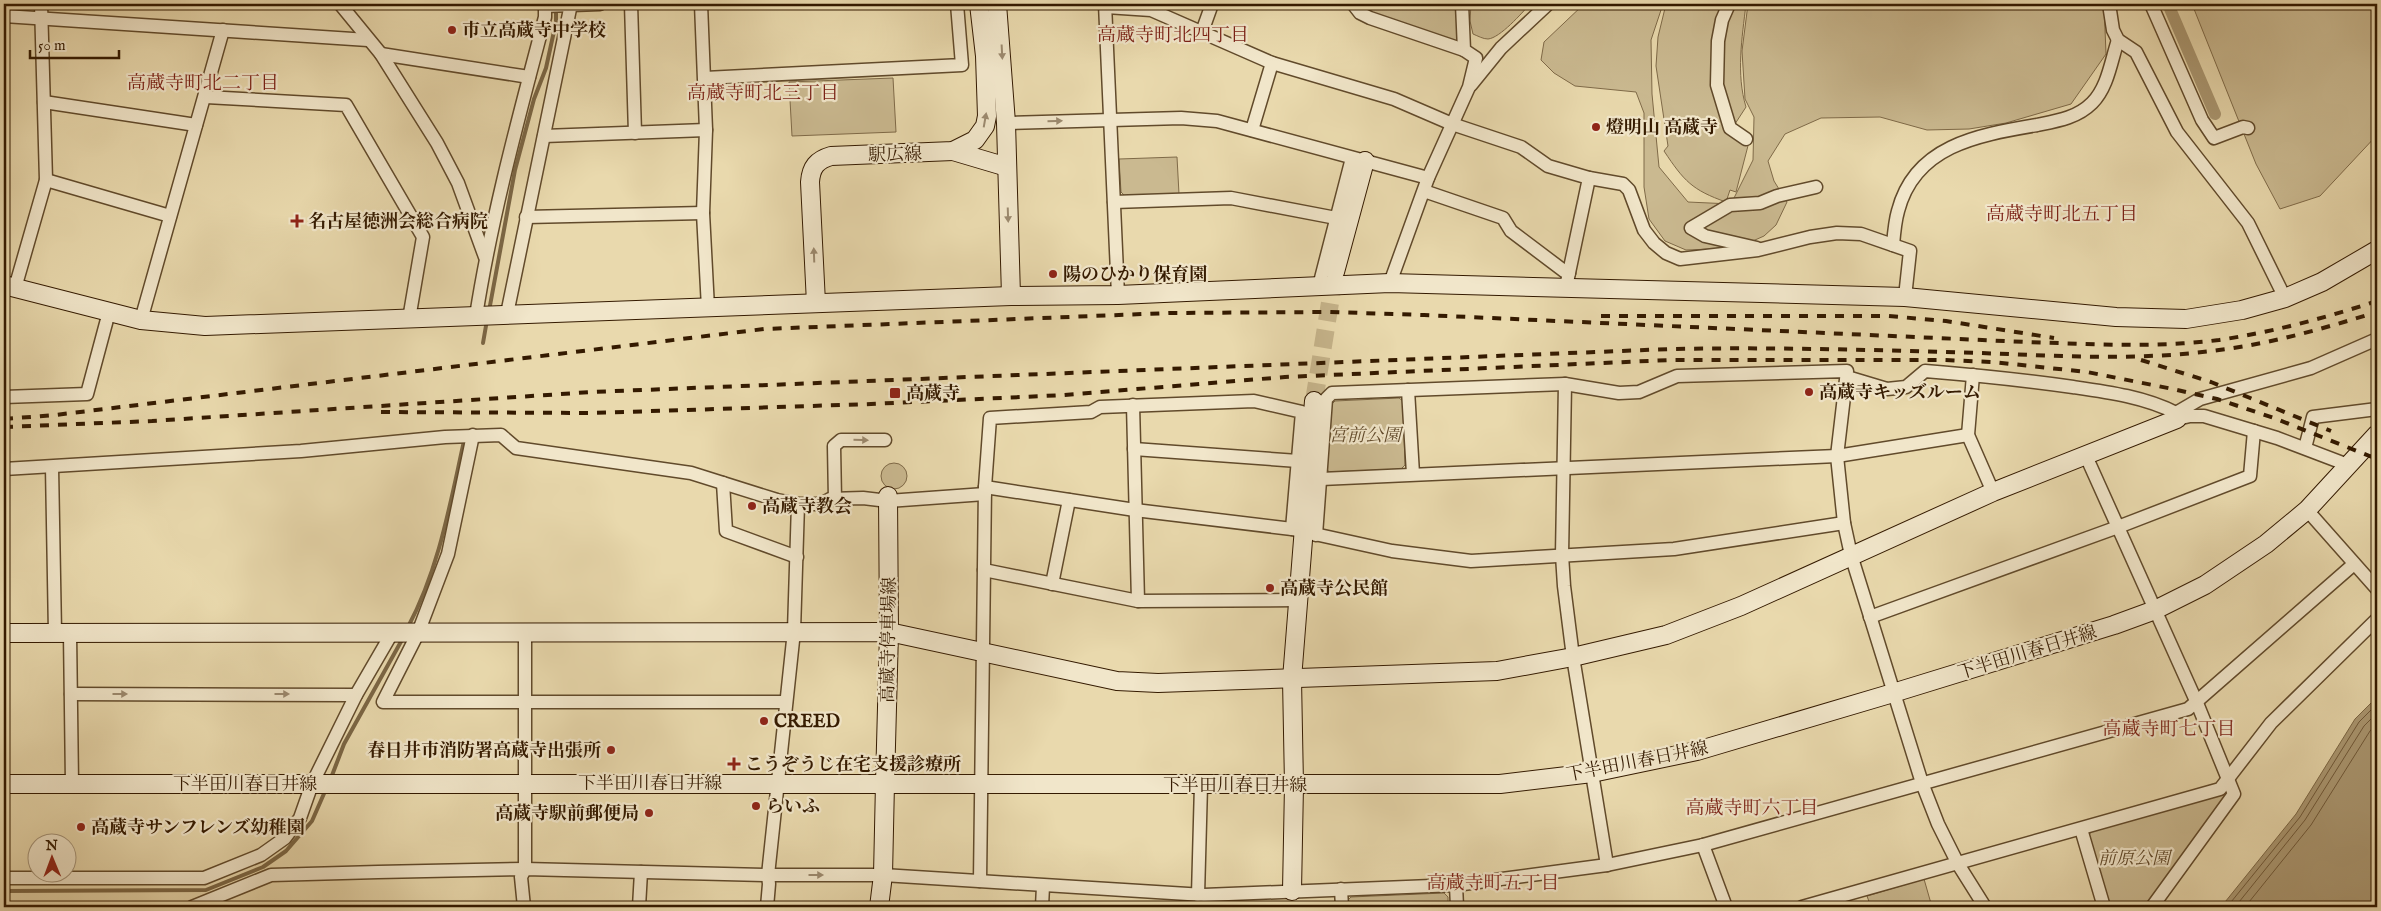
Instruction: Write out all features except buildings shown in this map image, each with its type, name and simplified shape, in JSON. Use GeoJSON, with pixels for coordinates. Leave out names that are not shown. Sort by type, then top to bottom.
{"type":"FeatureCollection","features":[{"type":"Feature","properties":{"kind":"street"},"geometry":{"type":"LineString","coordinates":[[41,4],[46,180],[9,286],[141,320],[205,326],[409,320],[489,315],[1011,296],[1118,295],[1390,283],[1568,280],[1905,296],[2116,317],[2186,318],[2242,310],[2285,298],[2322,282],[2377,250]]}},
{"type":"Feature","properties":{"kind":"street"},"geometry":{"type":"LineString","coordinates":[[340,4],[381,54],[437,143],[458,183],[485,257],[489,315]]}},
{"type":"Feature","properties":{"kind":"street"},"geometry":{"type":"LineString","coordinates":[[485,257],[509,151],[545,17],[545,5],[600,4]]}},
{"type":"Feature","properties":{"kind":"street"},"geometry":{"type":"LineString","coordinates":[[631,4],[635,133]]}},
{"type":"Feature","properties":{"kind":"street"},"geometry":{"type":"LineString","coordinates":[[701,4],[706,130],[703,214],[708,308]]}},
{"type":"Feature","properties":{"kind":"street"},"geometry":{"type":"LineString","coordinates":[[705,78],[962,65],[957,4]]}},
{"type":"Feature","properties":{"kind":"street","name":"駅広線"},"geometry":{"type":"LineString","coordinates":[[816,304],[810,182],[811,174],[817,162],[831,156],[953,151],[975,140],[985,126],[987,116],[985,56],[979,4]]}},
{"type":"Feature","properties":{"kind":"street"},"geometry":{"type":"LineString","coordinates":[[997,4],[1006,123],[1011,296]]}},
{"type":"Feature","properties":{"kind":"street"},"geometry":{"type":"LineString","coordinates":[[1202,32],[1212,4]]}},
{"type":"Feature","properties":{"kind":"street"},"geometry":{"type":"LineString","coordinates":[[1462,4],[1464,50]]}},
{"type":"Feature","properties":{"kind":"street"},"geometry":{"type":"LineString","coordinates":[[1469,87],[1501,48],[1548,4]]}},
{"type":"Feature","properties":{"kind":"street"},"geometry":{"type":"LineString","coordinates":[[1729,4],[1722,20],[1718,41],[1717,85],[1730,128],[1746,140]]}},
{"type":"Feature","properties":{"kind":"street"},"geometry":{"type":"LineString","coordinates":[[2108,4],[2113,30],[2118,40],[2136,52],[2177,132],[2248,223],[2285,298]]}},
{"type":"Feature","properties":{"kind":"street"},"geometry":{"type":"LineString","coordinates":[[2151,4],[2202,120],[2214,138],[2243,127],[2248,128]]}},
{"type":"Feature","properties":{"kind":"street"},"geometry":{"type":"LineString","coordinates":[[489,315],[526,217],[544,136],[569,5]]}},
{"type":"Feature","properties":{"kind":"street"},"geometry":{"type":"LineString","coordinates":[[1355,5],[1370,18],[1464,50],[1476,58],[1469,87],[1428,178],[1390,283]]}},
{"type":"Feature","properties":{"kind":"street"},"geometry":{"type":"LineString","coordinates":[[1118,295],[1106,6],[1151,10],[1272,64],[1394,99],[1452,124],[1521,147],[1548,166],[1589,178],[1623,184],[1629,190],[1644,230],[1654,243],[1666,253],[1680,259],[1758,250],[1810,237],[1836,233],[1861,234],[1893,244],[1910,251],[1905,296]]}},
{"type":"Feature","properties":{"kind":"street"},"geometry":{"type":"LineString","coordinates":[[4,16],[368,40]]}},
{"type":"Feature","properties":{"kind":"street"},"geometry":{"type":"LineString","coordinates":[[141,320],[196,125],[206,96],[223,30]]}},
{"type":"Feature","properties":{"kind":"street"},"geometry":{"type":"LineString","coordinates":[[1893,244],[1897,211],[1911,180],[1924,166],[1950,147],[1967,140],[2053,122],[2082,111],[2100,93],[2107,78],[2118,40]]}},
{"type":"Feature","properties":{"kind":"street"},"geometry":{"type":"LineString","coordinates":[[381,54],[529,77]]}},
{"type":"Feature","properties":{"kind":"street"},"geometry":{"type":"LineString","coordinates":[[1252,130],[1272,64]]}},
{"type":"Feature","properties":{"kind":"street"},"geometry":{"type":"LineString","coordinates":[[206,96],[346,105],[423,237],[409,320]]}},
{"type":"Feature","properties":{"kind":"street"},"geometry":{"type":"LineString","coordinates":[[44,102],[196,125]]}},
{"type":"Feature","properties":{"kind":"street"},"geometry":{"type":"LineString","coordinates":[[1006,123],[1182,118],[1217,121],[1428,178]]}},
{"type":"Feature","properties":{"kind":"street"},"geometry":{"type":"LineString","coordinates":[[544,136],[706,130]]}},
{"type":"Feature","properties":{"kind":"street"},"geometry":{"type":"LineString","coordinates":[[953,151],[1007,167]]}},
{"type":"Feature","properties":{"kind":"street"},"geometry":{"type":"LineString","coordinates":[[1319,286],[1336,218],[1359,160]]}},
{"type":"Feature","properties":{"kind":"street"},"geometry":{"type":"LineString","coordinates":[[1335,272],[1359,160]]}},
{"type":"Feature","properties":{"kind":"street"},"geometry":{"type":"LineString","coordinates":[[1568,280],[1589,178]]}},
{"type":"Feature","properties":{"kind":"street"},"geometry":{"type":"LineString","coordinates":[[46,180],[170,216]]}},
{"type":"Feature","properties":{"kind":"street"},"geometry":{"type":"LineString","coordinates":[[1758,250],[1757,247],[1705,236],[1691,228],[1731,199],[1760,203],[1778,196],[1816,187]]}},
{"type":"Feature","properties":{"kind":"street"},"geometry":{"type":"LineString","coordinates":[[1424,191],[1503,218],[1512,231],[1564,272],[1568,280]]}},
{"type":"Feature","properties":{"kind":"street"},"geometry":{"type":"LineString","coordinates":[[1114,202],[1231,198],[1336,218]]}},
{"type":"Feature","properties":{"kind":"street"},"geometry":{"type":"LineString","coordinates":[[526,217],[703,214]]}},
{"type":"Feature","properties":{"kind":"street"},"geometry":{"type":"LineString","coordinates":[[4,397],[87,394],[109,312]]}},
{"type":"Feature","properties":{"kind":"street"},"geometry":{"type":"LineString","coordinates":[[4,633],[888,632],[1117,681],[1158,683],[1497,671],[1573,657],[1666,635],[1742,606],[1993,492],[2086,456],[2177,416],[2200,399],[2311,368],[2377,339]]}},
{"type":"Feature","properties":{"kind":"street"},"geometry":{"type":"LineString","coordinates":[[1303,532],[1321,479],[1326,399],[1332,393],[1565,384],[1619,393],[1639,392],[1677,376],[1847,371],[1837,456],[1844,523],[1851,555],[1922,783],[1938,824],[1958,864],[1985,907]]}},
{"type":"Feature","properties":{"kind":"street"},"geometry":{"type":"LineString","coordinates":[[1847,378],[1887,389],[1906,387],[1925,371],[2100,391],[2155,403],[2177,416],[2204,416],[2305,448],[2348,465]]}},
{"type":"Feature","properties":{"kind":"street"},"geometry":{"type":"LineString","coordinates":[[1973,375],[1968,435],[1993,492]]}},
{"type":"Feature","properties":{"kind":"street"},"geometry":{"type":"LineString","coordinates":[[1565,384],[1562,555],[1573,657],[1607,865]]}},
{"type":"Feature","properties":{"kind":"street"},"geometry":{"type":"LineString","coordinates":[[1408,390],[1413,474]]}},
{"type":"Feature","properties":{"kind":"street"},"geometry":{"type":"LineString","coordinates":[[980,881],[985,490],[990,418],[1091,412],[1100,407],[1254,401],[1302,412],[1298,461],[1303,532]]}},
{"type":"Feature","properties":{"kind":"street"},"geometry":{"type":"LineString","coordinates":[[1292,891],[1294,785],[1292,679],[1314,401]]}},
{"type":"Feature","properties":{"kind":"street"},"geometry":{"type":"LineString","coordinates":[[1133,405],[1138,601]]}},
{"type":"Feature","properties":{"kind":"street"},"geometry":{"type":"LineString","coordinates":[[2305,448],[2313,417],[2377,409]]}},
{"type":"Feature","properties":{"kind":"street"},"geometry":{"type":"LineString","coordinates":[[1870,617],[2118,528],[2250,476],[2254,431]]}},
{"type":"Feature","properties":{"kind":"street","name":"下半田川春日井線"},"geometry":{"type":"LineString","coordinates":[[4,784],[1500,784],[1592,773],[1697,751],[2114,625],[2155,610],[2205,585],[2266,544],[2307,510],[2377,434]]}},
{"type":"Feature","properties":{"kind":"street"},"geometry":{"type":"LineString","coordinates":[[4,469],[301,451],[501,435],[516,448],[691,473],[777,500],[798,504],[821,504],[830,499],[888,499],[985,490],[1303,532],[1392,551],[1471,561],[1674,549],[1844,523]]}},
{"type":"Feature","properties":{"kind":"street"},"geometry":{"type":"LineString","coordinates":[[1321,479],[1837,456],[1968,435]]}},
{"type":"Feature","properties":{"kind":"street"},"geometry":{"type":"LineString","coordinates":[[474,436],[448,554],[418,633],[383,702],[786,702]]}},
{"type":"Feature","properties":{"kind":"street"},"geometry":{"type":"LineString","coordinates":[[835,500],[834,446],[841,440],[885,440]]}},
{"type":"Feature","properties":{"kind":"street"},"geometry":{"type":"LineString","coordinates":[[1134,449],[1298,461]]}},
{"type":"Feature","properties":{"kind":"street"},"geometry":{"type":"LineString","coordinates":[[2086,456],[2197,703],[2234,794],[2152,907]]}},
{"type":"Feature","properties":{"kind":"street"},"geometry":{"type":"LineString","coordinates":[[52,467],[63,633],[71,694],[72,784]]}},
{"type":"Feature","properties":{"kind":"street"},"geometry":{"type":"LineString","coordinates":[[723,483],[726,531],[796,557]]}},
{"type":"Feature","properties":{"kind":"street","name":"高蔵寺停車場線"},"geometry":{"type":"LineString","coordinates":[[879,907],[883,875],[888,632],[888,499]]}},
{"type":"Feature","properties":{"kind":"street"},"geometry":{"type":"LineString","coordinates":[[1052,584],[1069,500]]}},
{"type":"Feature","properties":{"kind":"street"},"geometry":{"type":"LineString","coordinates":[[767,907],[768,875],[794,632],[798,504]]}},
{"type":"Feature","properties":{"kind":"street"},"geometry":{"type":"LineString","coordinates":[[2307,510],[2377,589]]}},
{"type":"Feature","properties":{"kind":"street"},"geometry":{"type":"LineString","coordinates":[[192,907],[270,875],[524,869],[768,875],[883,875],[1202,899],[1292,891],[1456,885],[1607,865],[1703,845],[2188,709],[2354,564]]}},
{"type":"Feature","properties":{"kind":"street"},"geometry":{"type":"LineString","coordinates":[[984,570],[1138,601],[1298,600]]}},
{"type":"Feature","properties":{"kind":"street"},"geometry":{"type":"LineString","coordinates":[[1802,907],[2220,789],[2229,780],[2271,723],[2377,619]]}},
{"type":"Feature","properties":{"kind":"street"},"geometry":{"type":"LineString","coordinates":[[524,907],[521,877],[524,869],[526,784],[525,632]]}},
{"type":"Feature","properties":{"kind":"street"},"geometry":{"type":"LineString","coordinates":[[4,878],[204,878],[261,855],[285,838],[323,784],[356,695],[392,633]]}},
{"type":"Feature","properties":{"kind":"street"},"geometry":{"type":"LineString","coordinates":[[71,694],[356,695]]}},
{"type":"Feature","properties":{"kind":"street"},"geometry":{"type":"LineString","coordinates":[[1201,785],[1202,899]]}},
{"type":"Feature","properties":{"kind":"street"},"geometry":{"type":"LineString","coordinates":[[2081,829],[2104,907]]}},
{"type":"Feature","properties":{"kind":"street"},"geometry":{"type":"LineString","coordinates":[[1703,845],[1726,907]]}},
{"type":"Feature","properties":{"kind":"street"},"geometry":{"type":"LineString","coordinates":[[261,855],[270,875]]}},
{"type":"Feature","properties":{"kind":"street"},"geometry":{"type":"LineString","coordinates":[[639,907],[641,872]]}},
{"type":"Feature","properties":{"kind":"street"},"geometry":{"type":"LineString","coordinates":[[1456,885],[1457,907]]}},
{"type":"Feature","properties":{"kind":"street"},"geometry":{"type":"LineString","coordinates":[[1042,907],[1043,886]]}},
{"type":"Feature","properties":{"kind":"street"},"geometry":{"type":"LineString","coordinates":[[1341,889],[1342,907]]}},
{"type":"Feature","properties":{"kind":"green space"},"geometry":{"type":"Polygon","coordinates":[[[1358,4],[1457,4],[1458,44],[1370,15],[1358,4]]]}},
{"type":"Feature","properties":{"kind":"green space"},"geometry":{"type":"Polygon","coordinates":[[[1471,4],[1530,4],[1504,30],[1493,38],[1488,39],[1473,34],[1470,21],[1471,4]]]}},
{"type":"Feature","properties":{"kind":"green space"},"geometry":{"type":"Polygon","coordinates":[[[1584,4],[1663,4],[1651,40],[1652,94],[1659,167],[1688,202],[1731,204],[1753,160],[1754,117],[1745,99],[1742,51],[1748,4],[2104,4],[2106,54],[2071,104],[2006,123],[1969,129],[1927,130],[1880,117],[1821,118],[1785,134],[1768,161],[1774,181],[1787,202],[1776,225],[1764,236],[1737,248],[1686,250],[1665,241],[1649,219],[1644,187],[1644,113],[1636,92],[1575,86],[1554,73],[1541,60],[1544,42],[1584,4]]]}},
{"type":"Feature","properties":{"kind":"green space"},"geometry":{"type":"Polygon","coordinates":[[[1666,4],[1746,4],[1741,82],[1746,107],[1733,127],[1750,138],[1736,192],[1730,190],[1726,202],[1714,198],[1690,183],[1677,170],[1664,151],[1668,146],[1656,66],[1658,37],[1666,4]]]}},
{"type":"Feature","properties":{"kind":"green space"},"geometry":{"type":"Polygon","coordinates":[[[2192,4],[2377,4],[2377,135],[2320,196],[2280,209],[2256,164],[2192,4]]]}},
{"type":"Feature","properties":{"kind":"green space"},"geometry":{"type":"Polygon","coordinates":[[[893,78],[896,132],[792,136],[789,82],[893,78]]]}},
{"type":"Feature","properties":{"kind":"green space"},"geometry":{"type":"Polygon","coordinates":[[[1177,157],[1179,194],[1125,196],[1121,192],[1119,159],[1177,157]]]}},
{"type":"Feature","properties":{"kind":"green space","name":"宮前公園"},"geometry":{"type":"Polygon","coordinates":[[[1399,398],[1403,401],[1405,465],[1401,469],[1329,472],[1326,468],[1332,404],[1335,401],[1399,398]]]}},
{"type":"Feature","properties":{"kind":"green space"},"geometry":{"type":"Polygon","coordinates":[[[894,463],[903,467],[907,476],[903,485],[894,489],[885,485],[881,476],[885,467],[894,463]]]}},
{"type":"Feature","properties":{"kind":"green space","name":"前原公園"},"geometry":{"type":"Polygon","coordinates":[[[2222,794],[2225,798],[2148,904],[2144,907],[2109,907],[2088,836],[2092,831],[2222,794]]]}},
{"type":"Feature","properties":{"kind":"green space"},"geometry":{"type":"Polygon","coordinates":[[[1924,879],[1932,907],[1871,907],[1867,896],[1924,879]]]}},
{"type":"Feature","properties":{"kind":"green space"},"geometry":{"type":"Polygon","coordinates":[[[1444,893],[1448,897],[1448,907],[1348,907],[1347,901],[1351,897],[1444,893]]]}},
{"type":"Feature","properties":{"kind":"water"},"geometry":{"type":"Polygon","coordinates":[[[2377,697],[2377,907],[2221,907],[2296,814],[2355,719],[2377,697]]]}},
{"type":"Feature","properties":{"kind":"waterway"},"geometry":{"type":"LineString","coordinates":[[2168,4],[2215,114]]}},
{"type":"Feature","properties":{"kind":"waterway"},"geometry":{"type":"LineString","coordinates":[[489,311],[515,170],[534,99],[546,68],[556,22],[556,8]]}},
{"type":"Feature","properties":{"kind":"waterway"},"geometry":{"type":"LineString","coordinates":[[483,343],[487,320]]}},
{"type":"Feature","properties":{"kind":"waterway"},"geometry":{"type":"LineString","coordinates":[[408,627],[419,605],[436,559],[464,441]]}},
{"type":"Feature","properties":{"kind":"waterway"},"geometry":{"type":"LineString","coordinates":[[331,778],[344,744],[403,638]]}},
{"type":"Feature","properties":{"kind":"waterway"},"geometry":{"type":"LineString","coordinates":[[4,891],[206,890],[263,867],[286,851],[312,821],[326,789]]}},
{"type":"Feature","properties":{"kind":"tunnel"},"geometry":{"type":"LineString","coordinates":[[1314,401],[1335,272]]}},
{"type":"Feature","properties":{"kind":"railway"},"geometry":{"type":"LineString","coordinates":[[4,419],[55,415],[764,329],[1169,313],[1330,312],[2026,342],[2147,345],[2239,337],[2299,324],[2377,301]]}},
{"type":"Feature","properties":{"kind":"railway"},"geometry":{"type":"LineString","coordinates":[[4,427],[152,421],[592,392],[1671,349],[1826,349],[2100,357],[2160,356],[2219,350],[2260,343],[2319,329],[2377,312]]}},
{"type":"Feature","properties":{"kind":"railway"},"geometry":{"type":"LineString","coordinates":[[1601,316],[1888,316],[1946,321],[2054,338]]}},
{"type":"Feature","properties":{"kind":"railway"},"geometry":{"type":"LineString","coordinates":[[381,412],[593,413],[871,404],[1064,395],[1285,377],[1670,360],[1943,360],[1993,362],[2087,372],[2217,399],[2274,418],[2377,459]]}},
{"type":"Feature","properties":{"kind":"railway"},"geometry":{"type":"LineString","coordinates":[[2141,360],[2211,382],[2331,431]]}},
{"type":"Feature","properties":{"kind":"place","name":"市立高蔵寺中学校"},"geometry":{"type":"Point","coordinates":[452,30]}},
{"type":"Feature","properties":{"kind":"place","name":"燈明山 高蔵寺"},"geometry":{"type":"Point","coordinates":[1596,127]}},
{"type":"Feature","properties":{"kind":"place","name":"名古屋徳洲会総合病院"},"geometry":{"type":"Point","coordinates":[297,221]}},
{"type":"Feature","properties":{"kind":"place","name":"陽のひかり保育園"},"geometry":{"type":"Point","coordinates":[1053,274]}},
{"type":"Feature","properties":{"kind":"place","name":"高蔵寺キッズルーム"},"geometry":{"type":"Point","coordinates":[1809,392]}},
{"type":"Feature","properties":{"kind":"place","name":"高蔵寺"},"geometry":{"type":"Point","coordinates":[895,393]}},
{"type":"Feature","properties":{"kind":"place","name":"高蔵寺教会"},"geometry":{"type":"Point","coordinates":[752,506]}},
{"type":"Feature","properties":{"kind":"place","name":"高蔵寺公民館"},"geometry":{"type":"Point","coordinates":[1270,588]}},
{"type":"Feature","properties":{"kind":"place","name":"CREED"},"geometry":{"type":"Point","coordinates":[764,721]}},
{"type":"Feature","properties":{"kind":"place","name":"春日井市消防署高蔵寺出張所"},"geometry":{"type":"Point","coordinates":[611,750]}},
{"type":"Feature","properties":{"kind":"place","name":"こうぞうじ在宅支援診療所"},"geometry":{"type":"Point","coordinates":[734,764]}},
{"type":"Feature","properties":{"kind":"place","name":"らいふ"},"geometry":{"type":"Point","coordinates":[756,806]}},
{"type":"Feature","properties":{"kind":"place","name":"高蔵寺駅前郵便局"},"geometry":{"type":"Point","coordinates":[649,813]}},
{"type":"Feature","properties":{"kind":"place","name":"高蔵寺サンフレンズ幼稚園"},"geometry":{"type":"Point","coordinates":[81,827]}},
{"type":"Feature","properties":{"kind":"district","name":"高蔵寺町北四丁目"},"geometry":{"type":"Point","coordinates":[1173,34]}},
{"type":"Feature","properties":{"kind":"district","name":"高蔵寺町北二丁目"},"geometry":{"type":"Point","coordinates":[203,82]}},
{"type":"Feature","properties":{"kind":"district","name":"高蔵寺町北三丁目"},"geometry":{"type":"Point","coordinates":[763,92]}},
{"type":"Feature","properties":{"kind":"district","name":"高蔵寺町北五丁目"},"geometry":{"type":"Point","coordinates":[2062,213]}},
{"type":"Feature","properties":{"kind":"district","name":"高蔵寺町七丁目"},"geometry":{"type":"Point","coordinates":[2169,728]}},
{"type":"Feature","properties":{"kind":"district","name":"高蔵寺町六丁目"},"geometry":{"type":"Point","coordinates":[1752,807]}},
{"type":"Feature","properties":{"kind":"district","name":"高蔵寺町五丁目"},"geometry":{"type":"Point","coordinates":[1493,882]}}]}
